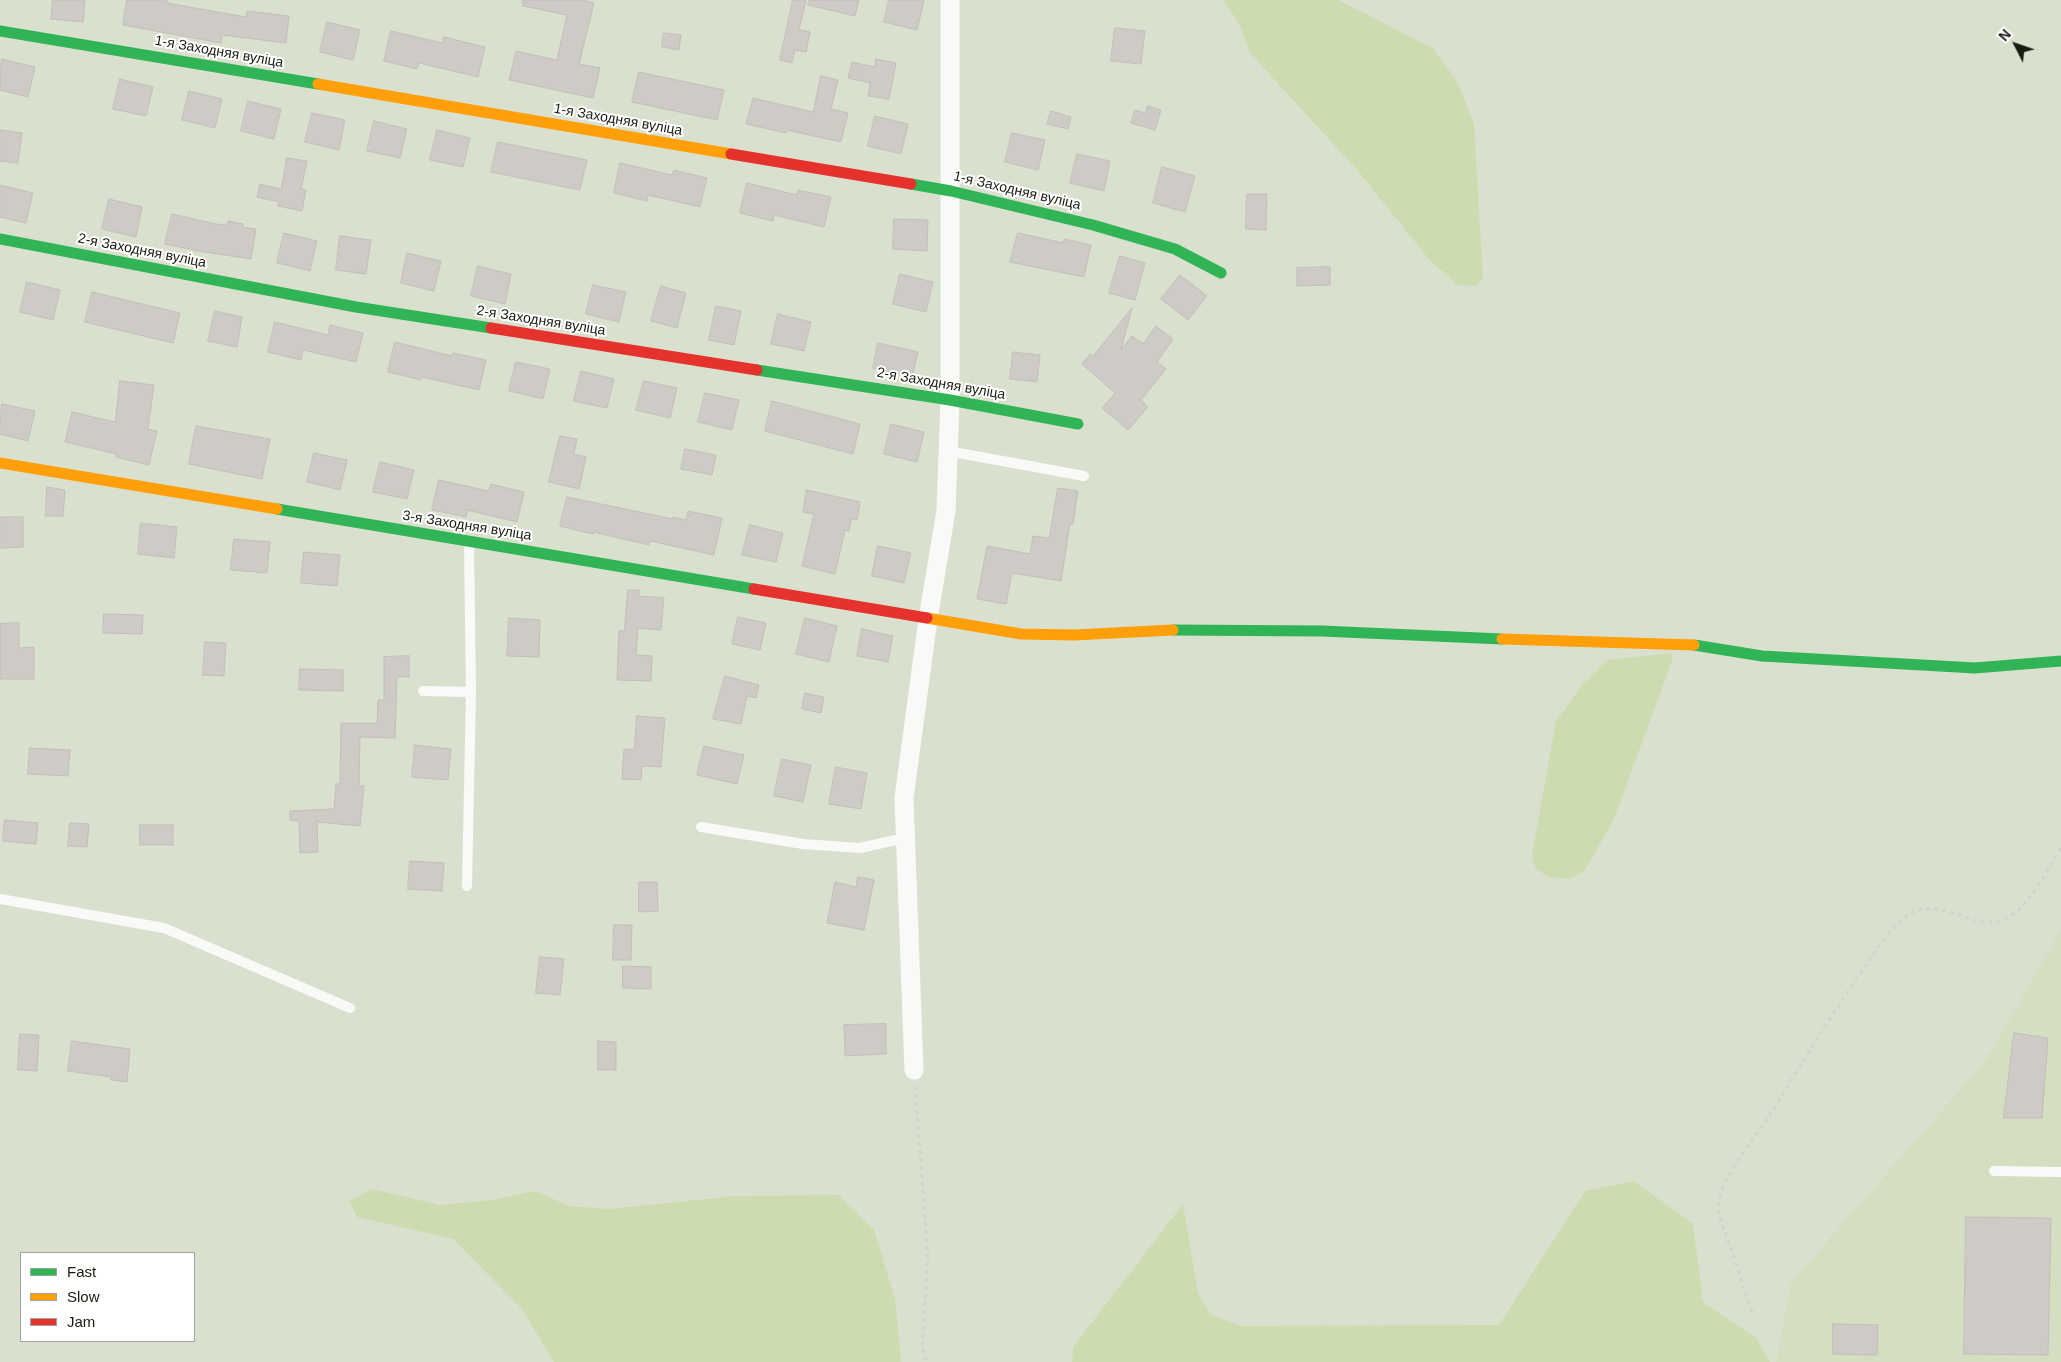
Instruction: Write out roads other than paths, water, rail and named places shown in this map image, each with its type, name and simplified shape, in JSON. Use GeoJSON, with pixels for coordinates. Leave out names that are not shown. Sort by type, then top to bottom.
{"type":"FeatureCollection","features":[{"type":"Feature","properties":{"kind":"street"},"geometry":{"type":"LineString","coordinates":[[914,1070],[904,798],[928,619],[946,511],[950,400],[950,0]]}},
{"type":"Feature","properties":{"kind":"street","name":"1-я Заходняя вуліца"},"geometry":{"type":"LineString","coordinates":[[0,31],[951,191],[1093,225],[1175,249],[1222,273]]}},
{"type":"Feature","properties":{"kind":"street","name":"2-я Заходняя вуліца"},"geometry":{"type":"LineString","coordinates":[[0,239],[356,307],[950,400],[1078,424]]}},
{"type":"Feature","properties":{"kind":"street","name":"3-я Заходняя вуліца"},"geometry":{"type":"LineString","coordinates":[[0,463],[1021,634],[1074,635],[1183,629],[1322,631],[1465,638],[1685,644],[1762,656],[1965,668],[2061,661]]}},
{"type":"Feature","properties":{"kind":"lane"},"geometry":{"type":"LineString","coordinates":[[948,450],[1084,476]]}},
{"type":"Feature","properties":{"kind":"lane"},"geometry":{"type":"LineString","coordinates":[[467,886],[471,692],[469,542]]}},
{"type":"Feature","properties":{"kind":"lane"},"geometry":{"type":"LineString","coordinates":[[423,691],[471,692]]}},
{"type":"Feature","properties":{"kind":"lane"},"geometry":{"type":"LineString","coordinates":[[701,827],[802,844],[860,848],[905,838]]}},
{"type":"Feature","properties":{"kind":"lane"},"geometry":{"type":"LineString","coordinates":[[0,899],[164,928],[350,1008]]}},
{"type":"Feature","properties":{"kind":"lane"},"geometry":{"type":"LineString","coordinates":[[1994,1171],[2061,1172]]}}]}
